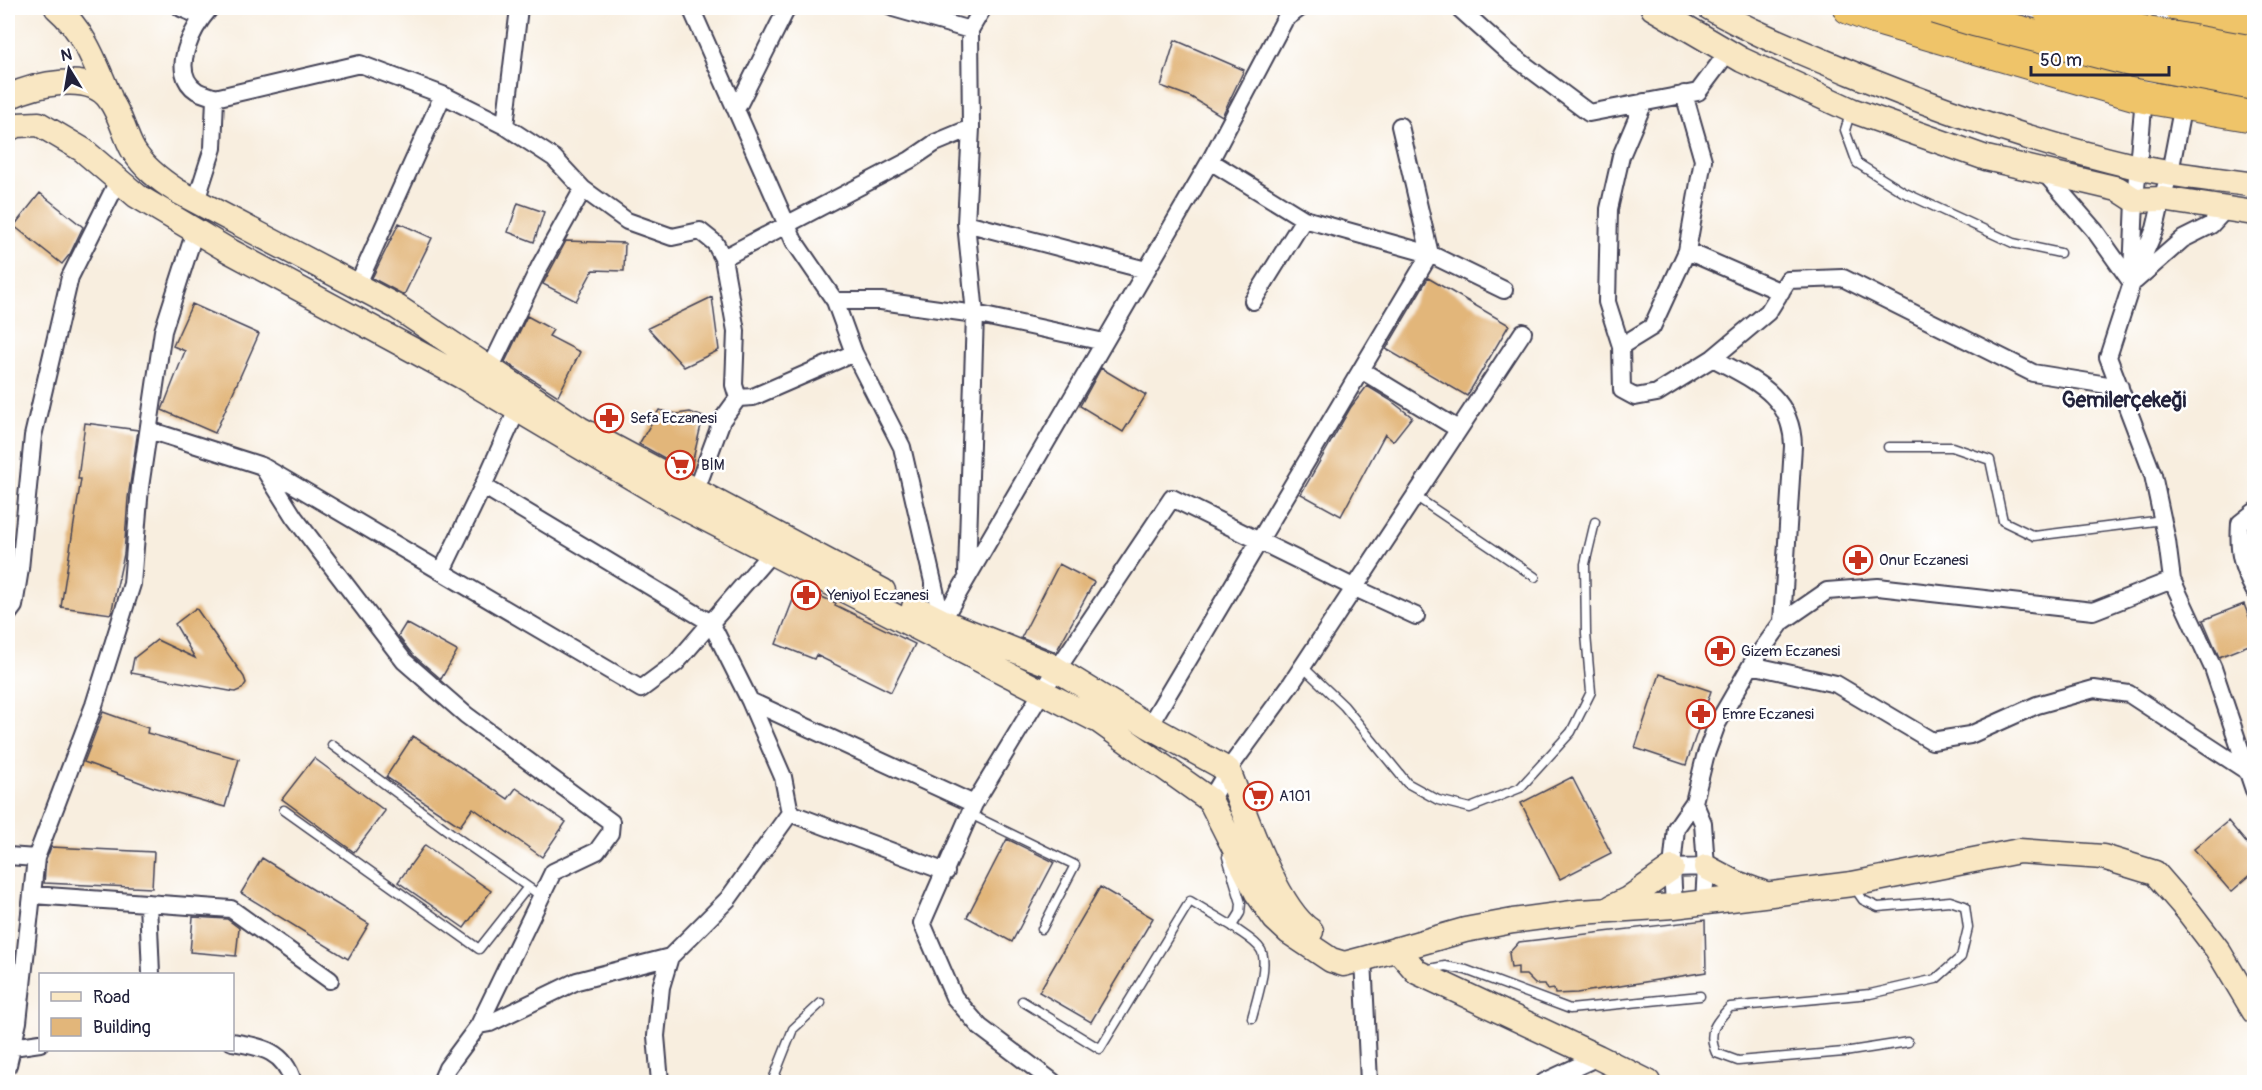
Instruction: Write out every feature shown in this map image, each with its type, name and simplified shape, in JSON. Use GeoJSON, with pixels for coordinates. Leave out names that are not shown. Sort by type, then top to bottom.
{"type":"FeatureCollection","features":[{"type":"Feature","properties":{"kind":"highway"},"geometry":{"type":"LineString","coordinates":[[1849,8],[1877,19],[2144,97],[2254,116]]}},
{"type":"Feature","properties":{"kind":"highway"},"geometry":{"type":"LineString","coordinates":[[1935,8],[2134,62],[2254,84]]}},
{"type":"Feature","properties":{"kind":"highway"},"geometry":{"type":"LineString","coordinates":[[2048,8],[2148,33],[2254,52]]}},
{"type":"Feature","properties":{"kind":"highway"},"geometry":{"type":"LineString","coordinates":[[2196,9],[2254,20]]}},
{"type":"Feature","properties":{"kind":"street"},"geometry":{"type":"LineString","coordinates":[[57,8],[73,21],[92,56],[134,152],[155,176],[196,201],[397,307],[580,429],[696,489],[778,545],[1042,692],[1099,721],[1210,800],[1257,893],[1275,919],[1289,933],[1331,960],[1344,964],[1465,930],[1513,921],[1674,906],[1852,884],[2019,850],[2103,857],[2155,873],[2188,911],[2217,950],[2254,1011]]}},
{"type":"Feature","properties":{"kind":"street"},"geometry":{"type":"LineString","coordinates":[[181,8],[206,12],[187,43],[184,68],[185,76],[197,91],[215,98],[360,64],[443,95],[505,126],[554,158],[583,189],[627,220],[672,237],[700,231],[715,243],[723,258],[736,331],[734,385],[738,398]]}},
{"type":"Feature","properties":{"kind":"street"},"geometry":{"type":"LineString","coordinates":[[505,126],[519,8]]}},
{"type":"Feature","properties":{"kind":"street"},"geometry":{"type":"LineString","coordinates":[[691,8],[794,241],[835,302],[854,353],[902,447],[942,621]]}},
{"type":"Feature","properties":{"kind":"street"},"geometry":{"type":"LineString","coordinates":[[736,110],[787,8]]}},
{"type":"Feature","properties":{"kind":"street"},"geometry":{"type":"LineString","coordinates":[[893,8],[970,30]]}},
{"type":"Feature","properties":{"kind":"street"},"geometry":{"type":"LineString","coordinates":[[967,578],[975,314],[966,223],[971,128],[970,30],[983,8]]}},
{"type":"Feature","properties":{"kind":"street"},"geometry":{"type":"LineString","coordinates":[[942,621],[1210,161],[1285,19],[1300,8]]}},
{"type":"Feature","properties":{"kind":"street"},"geometry":{"type":"LineString","coordinates":[[1459,8],[1509,53],[1588,113],[1698,92],[1728,52]]}},
{"type":"Feature","properties":{"kind":"street"},"geometry":{"type":"LineString","coordinates":[[1653,8],[1728,52],[1851,111],[1986,158],[2118,189],[2135,200],[2162,199],[2254,213]]}},
{"type":"Feature","properties":{"kind":"street"},"geometry":{"type":"LineString","coordinates":[[1710,8],[1817,59],[1919,101],[1983,123],[2139,167],[2254,185]]}},
{"type":"Feature","properties":{"kind":"street"},"geometry":{"type":"LineString","coordinates":[[2132,283],[2135,200],[2144,97],[2164,8]]}},
{"type":"Feature","properties":{"kind":"street"},"geometry":{"type":"LineString","coordinates":[[2196,9],[2170,172],[2155,230],[2132,283],[2108,357],[2152,475],[2163,520],[2172,580],[2213,668],[2253,778]]}},
{"type":"Feature","properties":{"kind":"street"},"geometry":{"type":"LineString","coordinates":[[8,97],[28,88],[63,83],[89,84],[110,98]]}},
{"type":"Feature","properties":{"kind":"street"},"geometry":{"type":"LineString","coordinates":[[1621,346],[1652,327],[1687,251],[1703,160],[1684,94]]}},
{"type":"Feature","properties":{"kind":"street"},"geometry":{"type":"LineString","coordinates":[[357,286],[443,95]]}},
{"type":"Feature","properties":{"kind":"street"},"geometry":{"type":"LineString","coordinates":[[196,201],[213,148],[215,98]]}},
{"type":"Feature","properties":{"kind":"street"},"geometry":{"type":"LineString","coordinates":[[1644,102],[1621,156],[1609,209],[1607,302],[1621,346],[1622,390],[1635,397],[1657,393],[1713,358],[1768,312],[1788,280],[1843,278],[2032,373],[2120,387]]}},
{"type":"Feature","properties":{"kind":"street"},"geometry":{"type":"LineString","coordinates":[[8,129],[17,125],[39,124],[82,150],[137,196],[195,231],[461,376],[673,502],[778,545],[942,621],[1048,664],[1149,726],[1228,770],[1254,839],[1288,908],[1304,926],[1361,959]]}},
{"type":"Feature","properties":{"kind":"street"},"geometry":{"type":"LineString","coordinates":[[1149,726],[1430,254],[1400,126]]}},
{"type":"Feature","properties":{"kind":"street"},"geometry":{"type":"LineString","coordinates":[[723,258],[910,160],[935,143],[971,128]]}},
{"type":"Feature","properties":{"kind":"street"},"geometry":{"type":"LineString","coordinates":[[1210,161],[1304,219],[1430,254],[1504,290]]}},
{"type":"Feature","properties":{"kind":"street"},"geometry":{"type":"LineString","coordinates":[[2043,171],[2095,231],[2132,283]]}},
{"type":"Feature","properties":{"kind":"street"},"geometry":{"type":"LineString","coordinates":[[8,614],[14,606],[20,569],[33,436],[70,277],[118,181]]}},
{"type":"Feature","properties":{"kind":"street"},"geometry":{"type":"LineString","coordinates":[[490,369],[540,266],[583,189]]}},
{"type":"Feature","properties":{"kind":"street"},"geometry":{"type":"LineString","coordinates":[[2132,283],[2183,239],[2211,225],[2226,209]]}},
{"type":"Feature","properties":{"kind":"street"},"geometry":{"type":"LineString","coordinates":[[1253,301],[1304,219]]}},
{"type":"Feature","properties":{"kind":"street"},"geometry":{"type":"LineString","coordinates":[[966,223],[1146,270]]}},
{"type":"Feature","properties":{"kind":"street"},"geometry":{"type":"LineString","coordinates":[[8,1065],[18,1022],[36,858],[94,705],[132,584],[140,487],[163,331],[195,231]]}},
{"type":"Feature","properties":{"kind":"street"},"geometry":{"type":"LineString","coordinates":[[1687,251],[1781,292]]}},
{"type":"Feature","properties":{"kind":"street"},"geometry":{"type":"LineString","coordinates":[[835,302],[881,301],[975,314],[1104,342]]}},
{"type":"Feature","properties":{"kind":"street"},"geometry":{"type":"LineString","coordinates":[[1210,800],[1228,770],[1303,667],[1523,333]]}},
{"type":"Feature","properties":{"kind":"street"},"geometry":{"type":"LineString","coordinates":[[738,398],[753,397],[854,353]]}},
{"type":"Feature","properties":{"kind":"street"},"geometry":{"type":"LineString","coordinates":[[1713,358],[1771,393],[1782,406],[1790,423],[1793,446],[1782,622]]}},
{"type":"Feature","properties":{"kind":"street"},"geometry":{"type":"LineString","coordinates":[[1361,370],[1458,429]]}},
{"type":"Feature","properties":{"kind":"street"},"geometry":{"type":"LineString","coordinates":[[696,489],[722,420],[738,398]]}},
{"type":"Feature","properties":{"kind":"street"},"geometry":{"type":"LineString","coordinates":[[442,571],[517,410]]}},
{"type":"Feature","properties":{"kind":"street"},"geometry":{"type":"LineString","coordinates":[[149,430],[262,466],[641,689],[676,663],[778,545]]}},
{"type":"Feature","properties":{"kind":"street"},"geometry":{"type":"LineString","coordinates":[[262,466],[294,517],[404,661],[466,715],[611,822],[610,833],[597,851],[553,872],[535,892],[479,1025],[447,1068],[441,1083]]}},
{"type":"Feature","properties":{"kind":"street"},"geometry":{"type":"LineString","coordinates":[[483,486],[711,623],[750,701],[783,777],[790,813],[728,898],[670,957],[662,987],[656,1036],[660,1083]]}},
{"type":"Feature","properties":{"kind":"street"},"geometry":{"type":"LineString","coordinates":[[1053,1083],[980,1027],[954,997],[922,923],[972,809],[1042,692],[1172,498],[1416,616]]}},
{"type":"Feature","properties":{"kind":"street"},"geometry":{"type":"LineString","coordinates":[[2254,512],[2240,523],[2238,548],[2254,590]]}},
{"type":"Feature","properties":{"kind":"street"},"geometry":{"type":"LineString","coordinates":[[1674,906],[1672,868],[1676,828],[1694,802],[1705,757],[1718,724],[1751,666],[1782,622],[1827,591],[1878,587],[2093,611],[2172,580]]}},
{"type":"Feature","properties":{"kind":"street"},"geometry":{"type":"LineString","coordinates":[[1751,666],[1836,684],[1932,741],[1970,735],[2037,705],[2094,688],[2129,694],[2253,778]]}},
{"type":"Feature","properties":{"kind":"street"},"geometry":{"type":"LineString","coordinates":[[750,701],[972,809]]}},
{"type":"Feature","properties":{"kind":"street"},"geometry":{"type":"LineString","coordinates":[[1694,802],[1703,823],[1706,867],[1704,902]]}},
{"type":"Feature","properties":{"kind":"street"},"geometry":{"type":"LineString","coordinates":[[790,813],[946,872]]}},
{"type":"Feature","properties":{"kind":"street"},"geometry":{"type":"LineString","coordinates":[[8,856],[36,858]]}},
{"type":"Feature","properties":{"kind":"street"},"geometry":{"type":"LineString","coordinates":[[1605,911],[1628,899],[1672,868],[1706,867],[1736,883],[1765,894]]}},
{"type":"Feature","properties":{"kind":"street"},"geometry":{"type":"LineString","coordinates":[[33,896],[231,909],[330,980]]}},
{"type":"Feature","properties":{"kind":"street"},"geometry":{"type":"LineString","coordinates":[[148,903],[151,973]]}},
{"type":"Feature","properties":{"kind":"street"},"geometry":{"type":"LineString","coordinates":[[1397,949],[1417,972],[1648,1083]]}},
{"type":"Feature","properties":{"kind":"street"},"geometry":{"type":"LineString","coordinates":[[479,1025],[490,1023],[577,981],[670,957]]}},
{"type":"Feature","properties":{"kind":"street"},"geometry":{"type":"LineString","coordinates":[[1361,959],[1369,1083]]}},
{"type":"Feature","properties":{"kind":"street"},"geometry":{"type":"LineString","coordinates":[[234,1042],[266,1048],[281,1060],[293,1083]]}},
{"type":"Feature","properties":{"kind":"street"},"geometry":{"type":"LineString","coordinates":[[13,1047],[39,1043]]}},
{"type":"Feature","properties":{"kind":"street"},"geometry":{"type":"LineString","coordinates":[[1544,1083],[1598,1057]]}},
{"type":"Feature","properties":{"kind":"lane"},"geometry":{"type":"LineString","coordinates":[[1851,111],[1845,130],[1857,163],[1903,192],[2013,243],[2060,253]]}},
{"type":"Feature","properties":{"kind":"lane"},"geometry":{"type":"LineString","coordinates":[[1888,447],[1952,447],[1990,460],[2003,521],[2034,536],[2163,520]]}},
{"type":"Feature","properties":{"kind":"lane"},"geometry":{"type":"LineString","coordinates":[[1414,496],[1535,577]]}},
{"type":"Feature","properties":{"kind":"lane"},"geometry":{"type":"LineString","coordinates":[[1303,667],[1344,706],[1407,783],[1428,795],[1438,800],[1470,807],[1520,788],[1571,732],[1591,692],[1586,634],[1585,564],[1595,522]]}},
{"type":"Feature","properties":{"kind":"lane"},"geometry":{"type":"LineString","coordinates":[[284,810],[479,949],[535,892],[332,745]]}},
{"type":"Feature","properties":{"kind":"lane"},"geometry":{"type":"LineString","coordinates":[[1210,800],[1209,809],[1224,845],[1241,903],[1240,913],[1232,926]]}},
{"type":"Feature","properties":{"kind":"lane"},"geometry":{"type":"LineString","coordinates":[[972,809],[1075,865],[1042,929]]}},
{"type":"Feature","properties":{"kind":"lane"},"geometry":{"type":"LineString","coordinates":[[1852,884],[1863,900],[1878,907],[1950,901],[1965,906],[1968,928],[1962,957],[1936,979],[1870,994],[1730,1007],[1716,1023],[1711,1040],[1716,1053],[1738,1061],[1844,1052],[1908,1042]]}},
{"type":"Feature","properties":{"kind":"lane"},"geometry":{"type":"LineString","coordinates":[[1022,1001],[1100,1049],[1190,901],[1232,926],[1260,948],[1264,956],[1263,973],[1252,1018]]}},
{"type":"Feature","properties":{"kind":"lane"},"geometry":{"type":"LineString","coordinates":[[1417,972],[1445,966],[1466,970],[1570,1009],[1700,996]]}},
{"type":"Feature","properties":{"kind":"lane"},"geometry":{"type":"LineString","coordinates":[[772,1083],[793,1029],[821,1003]]}},
{"type":"Feature","properties":{"kind":"building"},"geometry":{"type":"Polygon","coordinates":[[[1175,40],[1244,70],[1222,116],[1191,97],[1161,86],[1175,40]]]}},
{"type":"Feature","properties":{"kind":"building"},"geometry":{"type":"Polygon","coordinates":[[[40,193],[83,227],[70,254],[62,264],[14,226],[40,193]]]}},
{"type":"Feature","properties":{"kind":"building"},"geometry":{"type":"Polygon","coordinates":[[[518,203],[544,212],[534,242],[508,232],[518,203]]]}},
{"type":"Feature","properties":{"kind":"building"},"geometry":{"type":"Polygon","coordinates":[[[399,223],[432,238],[404,295],[372,278],[399,223]]]}},
{"type":"Feature","properties":{"kind":"building"},"geometry":{"type":"Polygon","coordinates":[[[566,241],[625,243],[624,271],[593,270],[576,301],[543,284],[566,241]]]}},
{"type":"Feature","properties":{"kind":"building"},"geometry":{"type":"Polygon","coordinates":[[[1428,278],[1509,325],[1467,396],[1386,349],[1428,278]]]}},
{"type":"Feature","properties":{"kind":"building"},"geometry":{"type":"Polygon","coordinates":[[[712,297],[719,350],[684,367],[648,328],[712,297]]]}},
{"type":"Feature","properties":{"kind":"building"},"geometry":{"type":"Polygon","coordinates":[[[192,304],[259,334],[215,433],[162,410],[185,351],[173,346],[192,304]]]}},
{"type":"Feature","properties":{"kind":"building"},"geometry":{"type":"Polygon","coordinates":[[[527,316],[553,330],[549,336],[580,352],[558,396],[505,362],[527,316]]]}},
{"type":"Feature","properties":{"kind":"building"},"geometry":{"type":"Polygon","coordinates":[[[1101,368],[1146,395],[1123,432],[1080,406],[1101,368]]]}},
{"type":"Feature","properties":{"kind":"building"},"geometry":{"type":"Polygon","coordinates":[[[1367,386],[1412,417],[1393,441],[1385,434],[1341,516],[1301,494],[1351,407],[1367,386]]]}},
{"type":"Feature","properties":{"kind":"building"},"geometry":{"type":"Polygon","coordinates":[[[659,410],[677,414],[690,412],[703,417],[690,472],[639,444],[659,410]]]}},
{"type":"Feature","properties":{"kind":"building"},"geometry":{"type":"Polygon","coordinates":[[[85,423],[138,430],[128,498],[124,554],[111,614],[61,607],[81,479],[78,479],[85,423]]]}},
{"type":"Feature","properties":{"kind":"building"},"geometry":{"type":"Polygon","coordinates":[[[1059,564],[1094,582],[1056,652],[1021,638],[1059,564]]]}},
{"type":"Feature","properties":{"kind":"building"},"geometry":{"type":"Polygon","coordinates":[[[798,587],[836,603],[835,605],[915,644],[891,692],[816,655],[814,659],[776,644],[798,587]]]}},
{"type":"Feature","properties":{"kind":"building"},"geometry":{"type":"Polygon","coordinates":[[[2244,604],[2254,630],[2254,643],[2219,657],[2203,620],[2244,604]]]}},
{"type":"Feature","properties":{"kind":"building"},"geometry":{"type":"Polygon","coordinates":[[[196,608],[244,677],[246,683],[242,689],[235,692],[131,673],[134,658],[157,640],[195,658],[175,624],[196,608]]]}},
{"type":"Feature","properties":{"kind":"building"},"geometry":{"type":"Polygon","coordinates":[[[406,623],[457,651],[441,679],[412,654],[398,636],[406,623]]]}},
{"type":"Feature","properties":{"kind":"building"},"geometry":{"type":"Polygon","coordinates":[[[1660,674],[1711,691],[1686,765],[1635,748],[1660,674]]]}},
{"type":"Feature","properties":{"kind":"building"},"geometry":{"type":"Polygon","coordinates":[[[103,712],[148,728],[147,733],[239,759],[225,807],[153,787],[84,762],[103,712]]]}},
{"type":"Feature","properties":{"kind":"building"},"geometry":{"type":"Polygon","coordinates":[[[413,736],[508,799],[516,788],[566,822],[542,857],[473,808],[460,826],[386,777],[413,736]]]}},
{"type":"Feature","properties":{"kind":"building"},"geometry":{"type":"Polygon","coordinates":[[[314,758],[385,811],[354,852],[282,799],[314,758]]]}},
{"type":"Feature","properties":{"kind":"building"},"geometry":{"type":"Polygon","coordinates":[[[1572,777],[1611,853],[1560,879],[1521,803],[1572,777]]]}},
{"type":"Feature","properties":{"kind":"building"},"geometry":{"type":"Polygon","coordinates":[[[2228,821],[2254,852],[2254,872],[2231,892],[2194,849],[2228,821]]]}},
{"type":"Feature","properties":{"kind":"building"},"geometry":{"type":"Polygon","coordinates":[[[1007,839],[1054,862],[1012,942],[967,917],[1007,839]]]}},
{"type":"Feature","properties":{"kind":"building"},"geometry":{"type":"Polygon","coordinates":[[[425,845],[491,891],[464,928],[398,882],[425,845]]]}},
{"type":"Feature","properties":{"kind":"building"},"geometry":{"type":"Polygon","coordinates":[[[51,847],[154,852],[152,888],[44,883],[46,860],[51,847]]]}},
{"type":"Feature","properties":{"kind":"building"},"geometry":{"type":"Polygon","coordinates":[[[262,858],[369,924],[348,959],[241,893],[262,858]]]}},
{"type":"Feature","properties":{"kind":"building"},"geometry":{"type":"Polygon","coordinates":[[[1100,887],[1153,918],[1091,1022],[1039,992],[1100,887]]]}},
{"type":"Feature","properties":{"kind":"building"},"geometry":{"type":"Polygon","coordinates":[[[193,917],[227,919],[239,928],[236,956],[190,952],[193,917]]]}},
{"type":"Feature","properties":{"kind":"building"},"geometry":{"type":"Polygon","coordinates":[[[1705,920],[1706,972],[1577,993],[1555,994],[1554,989],[1548,990],[1545,984],[1535,984],[1526,975],[1518,975],[1518,967],[1511,968],[1509,953],[1519,942],[1705,920]]]}},
{"type":"Feature","properties":{"kind":"place","name":"Sefa Eczanesi"},"geometry":{"type":"Point","coordinates":[609,418]}},
{"type":"Feature","properties":{"kind":"place","name":"BİM"},"geometry":{"type":"Point","coordinates":[680,465]}},
{"type":"Feature","properties":{"kind":"place","name":"Onur Eczanesi"},"geometry":{"type":"Point","coordinates":[1858,560]}},
{"type":"Feature","properties":{"kind":"place","name":"Yeniyol Eczanesi"},"geometry":{"type":"Point","coordinates":[806,595]}},
{"type":"Feature","properties":{"kind":"place","name":"Gizem Eczanesi"},"geometry":{"type":"Point","coordinates":[1720,651]}},
{"type":"Feature","properties":{"kind":"place","name":"Emre Eczanesi"},"geometry":{"type":"Point","coordinates":[1701,714]}},
{"type":"Feature","properties":{"kind":"place","name":"A101"},"geometry":{"type":"Point","coordinates":[1258,796]}},
{"type":"Feature","properties":{"kind":"district","name":"Gemilerçekeği"},"geometry":{"type":"Point","coordinates":[2124,400]}}]}
